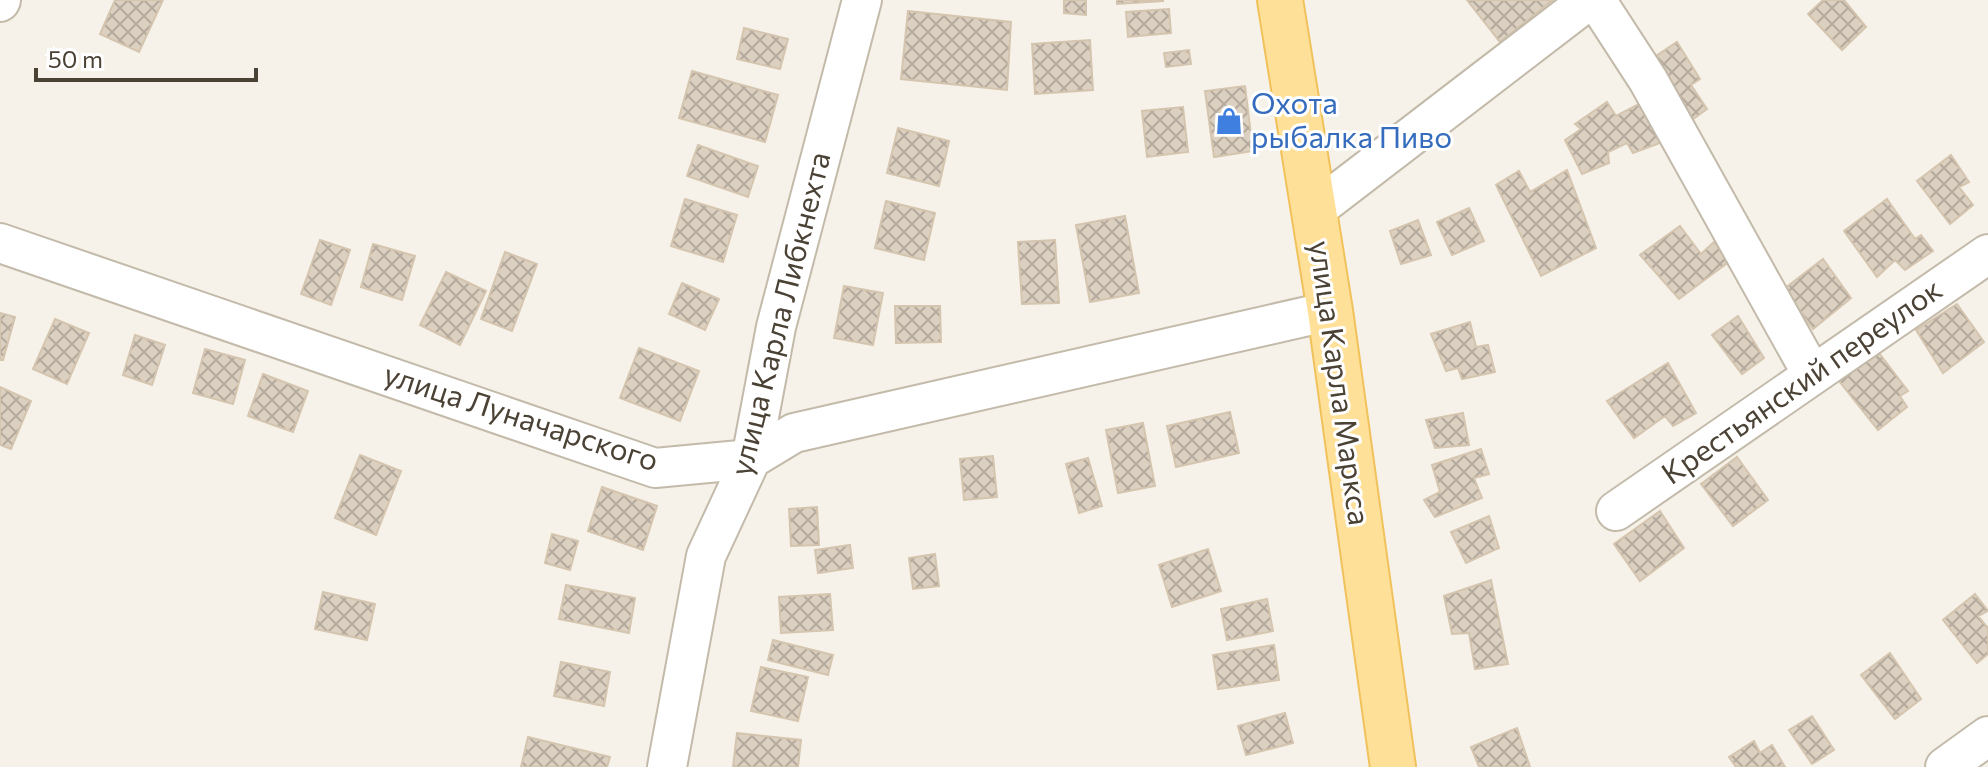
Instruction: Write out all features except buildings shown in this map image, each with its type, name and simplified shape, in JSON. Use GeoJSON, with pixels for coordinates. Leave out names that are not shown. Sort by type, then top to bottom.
{"type":"FeatureCollection","features":[{"type":"Feature","properties":{"kind":"main road","name":"улица Карла Маркса"},"geometry":{"type":"LineString","coordinates":[[1280,0],[1330,311],[1393,767]]}},
{"type":"Feature","properties":{"kind":"street","name":"улица Карла Либкнехта"},"geometry":{"type":"LineString","coordinates":[[667,767],[706,556],[751,459],[776,327],[862,0]]}},
{"type":"Feature","properties":{"kind":"street"},"geometry":{"type":"LineString","coordinates":[[1314,211],[1589,0]]}},
{"type":"Feature","properties":{"kind":"street"},"geometry":{"type":"LineString","coordinates":[[1596,0],[1648,80],[1812,374]]}},
{"type":"Feature","properties":{"kind":"street","name":"улица Луначарского"},"geometry":{"type":"LineString","coordinates":[[0,243],[655,468],[751,459],[794,433],[1330,311]]}},
{"type":"Feature","properties":{"kind":"street","name":"Крестьянский переулок"},"geometry":{"type":"LineString","coordinates":[[1616,511],[1988,254]]}},
{"type":"Feature","properties":{"kind":"street"},"geometry":{"type":"LineString","coordinates":[[1945,767],[1988,736]]}},
{"type":"Feature","properties":{"kind":"place","name":"Охота рыбалка Пиво"},"geometry":{"type":"Point","coordinates":[1229,121]}}]}
